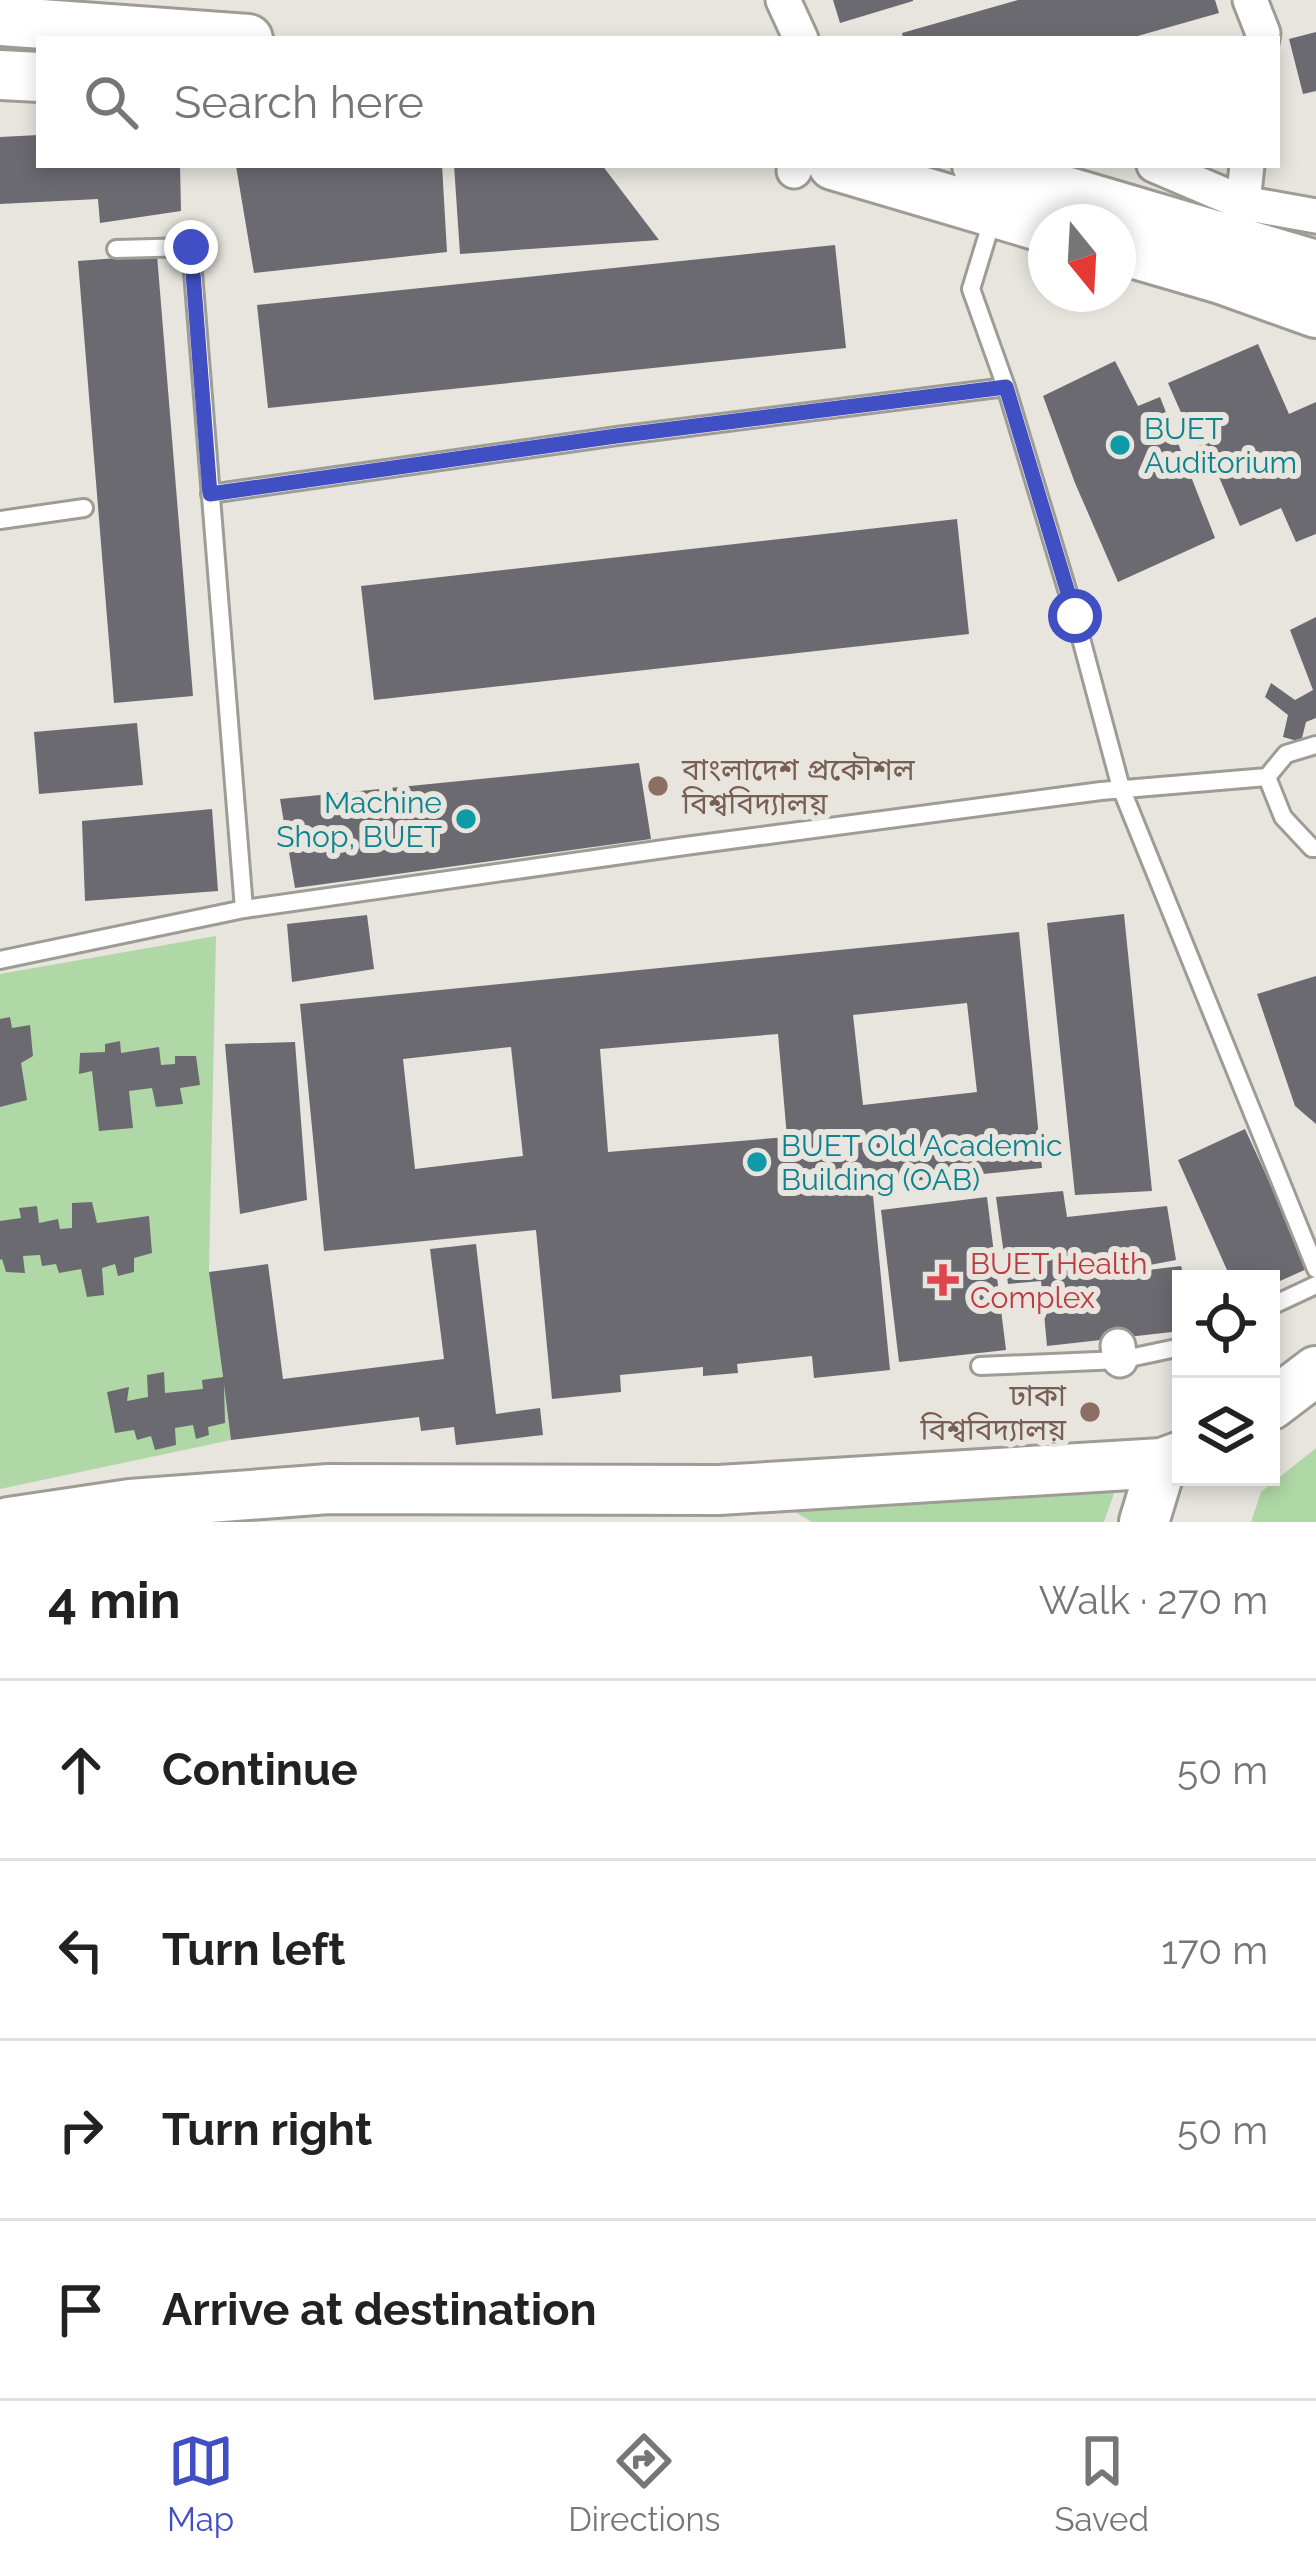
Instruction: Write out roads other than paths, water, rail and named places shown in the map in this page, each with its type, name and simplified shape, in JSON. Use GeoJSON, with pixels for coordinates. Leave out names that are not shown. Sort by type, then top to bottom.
{"type":"FeatureCollection","features":[{"type":"Feature","properties":{"kind":"main road"},"geometry":{"type":"LineString","coordinates":[[0,21],[207,36]]}},
{"type":"Feature","properties":{"kind":"main road"},"geometry":{"type":"LineString","coordinates":[[0,75],[36,77]]}},
{"type":"Feature","properties":{"kind":"main road"},"geometry":{"type":"LineString","coordinates":[[825,168],[991,178],[1316,265]]}},
{"type":"Feature","properties":{"kind":"main road"},"geometry":{"type":"LineString","coordinates":[[991,178],[1028,212]]}},
{"type":"Feature","properties":{"kind":"main road"},"geometry":{"type":"LineString","coordinates":[[1136,248],[1233,240],[1316,313]]}},
{"type":"Feature","properties":{"kind":"main road"},"geometry":{"type":"LineString","coordinates":[[1280,1398],[1316,1372]]}},
{"type":"Feature","properties":{"kind":"main road"},"geometry":{"type":"LineString","coordinates":[[9,1522],[130,1504],[719,1490],[1172,1459],[1144,1522]]}},
{"type":"Feature","properties":{"kind":"main road"},"geometry":{"type":"LineString","coordinates":[[719,1490],[764,1522]]}},
{"type":"Feature","properties":{"kind":"street"},"geometry":{"type":"LineString","coordinates":[[783,0],[800,36]]}},
{"type":"Feature","properties":{"kind":"street"},"geometry":{"type":"LineString","coordinates":[[1250,0],[1254,36]]}},
{"type":"Feature","properties":{"kind":"street"},"geometry":{"type":"LineString","coordinates":[[1157,168],[1233,240]]}},
{"type":"Feature","properties":{"kind":"street"},"geometry":{"type":"LineString","coordinates":[[1233,240],[1246,168]]}},
{"type":"Feature","properties":{"kind":"street"},"geometry":{"type":"LineString","coordinates":[[1233,240],[1316,216]]}},
{"type":"Feature","properties":{"kind":"lane"},"geometry":{"type":"LineString","coordinates":[[991,178],[971,289],[1006,387],[1075,616],[1121,788],[1316,1268]]}},
{"type":"Feature","properties":{"kind":"lane"},"geometry":{"type":"LineString","coordinates":[[116,249],[191,247],[244,909]]}},
{"type":"Feature","properties":{"kind":"lane"},"geometry":{"type":"LineString","coordinates":[[210,494],[1006,387]]}},
{"type":"Feature","properties":{"kind":"lane"},"geometry":{"type":"LineString","coordinates":[[0,520],[84,508]]}},
{"type":"Feature","properties":{"kind":"lane"},"geometry":{"type":"LineString","coordinates":[[0,960],[244,909],[1121,788],[1267,777],[1286,754],[1316,745]]}},
{"type":"Feature","properties":{"kind":"lane"},"geometry":{"type":"LineString","coordinates":[[1267,777],[1283,817],[1316,848]]}},
{"type":"Feature","properties":{"kind":"lane"},"geometry":{"type":"LineString","coordinates":[[1280,1302],[1316,1285]]}},
{"type":"Feature","properties":{"kind":"lane"},"geometry":{"type":"LineString","coordinates":[[980,1366],[1172,1348]]}},
{"type":"Feature","properties":{"kind":"place","name":"BUET Auditorium"},"geometry":{"type":"Point","coordinates":[1120,445]}},
{"type":"Feature","properties":{"kind":"place","name":"বাংলাদেশ প্রকৌশল বিশ্ববিদ্যালয়"},"geometry":{"type":"Point","coordinates":[658,786]}},
{"type":"Feature","properties":{"kind":"place","name":"Machine Shop, BUET"},"geometry":{"type":"Point","coordinates":[466,819]}},
{"type":"Feature","properties":{"kind":"place","name":"BUET Old Academic Building (OAB)"},"geometry":{"type":"Point","coordinates":[757,1162]}},
{"type":"Feature","properties":{"kind":"place","name":"BUET Health Complex"},"geometry":{"type":"Point","coordinates":[943,1280]}},
{"type":"Feature","properties":{"kind":"place","name":"ঢাকা বিশ্ববিদ্যালয়"},"geometry":{"type":"Point","coordinates":[1090,1412]}}]}
